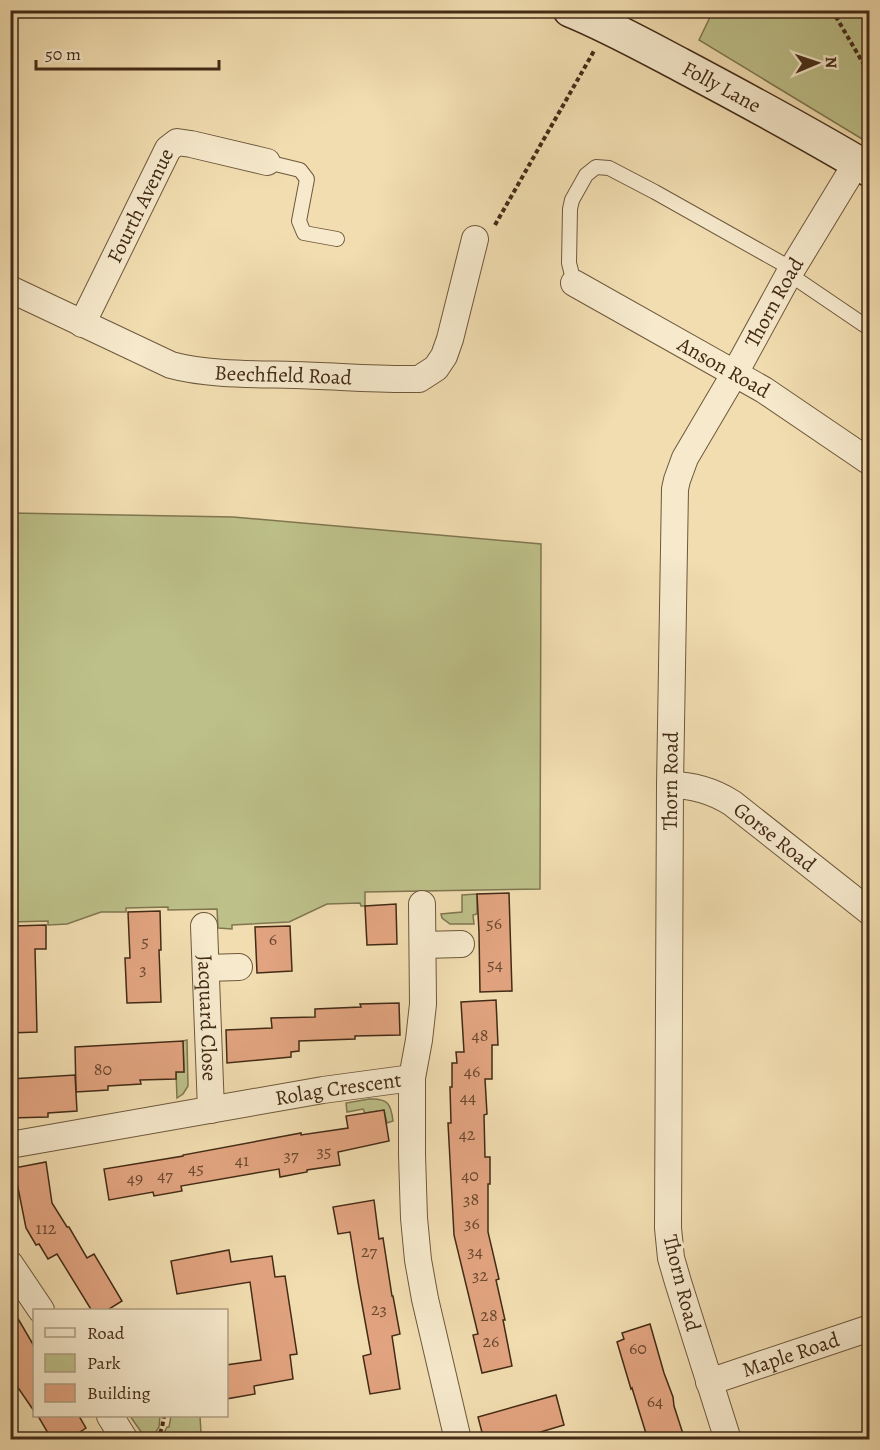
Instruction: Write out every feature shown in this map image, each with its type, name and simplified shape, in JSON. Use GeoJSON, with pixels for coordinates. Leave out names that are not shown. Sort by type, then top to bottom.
{"type":"FeatureCollection","features":[{"type":"Feature","properties":{"kind":"main road","name":"Folly Lane"},"geometry":{"type":"LineString","coordinates":[[570,10],[608,27],[780,118],[863,166]]}},
{"type":"Feature","properties":{"kind":"street","name":"Fourth Avenue"},"geometry":{"type":"LineString","coordinates":[[82,324],[168,149],[177,142],[267,162]]}},
{"type":"Feature","properties":{"kind":"street","name":"Thorn Road"},"geometry":{"type":"LineString","coordinates":[[728,1440],[678,1282],[669,1245],[670,785],[675,489],[685,458],[735,373],[790,271],[863,166]]}},
{"type":"Feature","properties":{"kind":"street","name":"Beechfield Road"},"geometry":{"type":"LineString","coordinates":[[10,289],[184,369],[266,374],[419,378],[436,368],[444,356],[475,239]]}},
{"type":"Feature","properties":{"kind":"street","name":"Anson Road"},"geometry":{"type":"LineString","coordinates":[[574,283],[764,390],[870,462]]}},
{"type":"Feature","properties":{"kind":"street","name":"Gorse Road"},"geometry":{"type":"LineString","coordinates":[[670,785],[712,792],[732,803],[865,900]]}},
{"type":"Feature","properties":{"kind":"street"},"geometry":{"type":"LineString","coordinates":[[412,1078],[422,1016],[422,904]]}},
{"type":"Feature","properties":{"kind":"street","name":"Jacquard Close"},"geometry":{"type":"LineString","coordinates":[[204,926],[211,1110]]}},
{"type":"Feature","properties":{"kind":"street"},"geometry":{"type":"LineString","coordinates":[[423,945],[461,944]]}},
{"type":"Feature","properties":{"kind":"street"},"geometry":{"type":"LineString","coordinates":[[207,968],[239,967]]}},
{"type":"Feature","properties":{"kind":"street","name":"Rolag Crescent"},"geometry":{"type":"LineString","coordinates":[[10,1145],[354,1085],[412,1078],[412,1155],[418,1260],[458,1440]]}},
{"type":"Feature","properties":{"kind":"street"},"geometry":{"type":"LineString","coordinates":[[13,1273],[40,1309]]}},
{"type":"Feature","properties":{"kind":"street","name":"Maple Road"},"geometry":{"type":"LineString","coordinates":[[710,1382],[870,1328]]}},
{"type":"Feature","properties":{"kind":"street"},"geometry":{"type":"LineString","coordinates":[[111,1417],[125,1440]]}},
{"type":"Feature","properties":{"kind":"lane"},"geometry":{"type":"LineString","coordinates":[[267,162],[300,170],[307,179],[298,221],[304,233],[337,239]]}},
{"type":"Feature","properties":{"kind":"lane"},"geometry":{"type":"LineString","coordinates":[[574,283],[569,263],[572,200],[586,175],[596,167],[609,168],[790,271],[870,329]]}},
{"type":"Feature","properties":{"kind":"path"},"geometry":{"type":"LineString","coordinates":[[832,10],[870,75]]}},
{"type":"Feature","properties":{"kind":"path"},"geometry":{"type":"LineString","coordinates":[[475,239],[494,227],[608,27]]}},
{"type":"Feature","properties":{"kind":"path"},"geometry":{"type":"LineString","coordinates":[[157,1440],[164,1417]]}},
{"type":"Feature","properties":{"kind":"green space"},"geometry":{"type":"Polygon","coordinates":[[[713,11],[869,11],[870,138],[867,142],[699,40],[713,11]]]}},
{"type":"Feature","properties":{"kind":"green space"},"geometry":{"type":"Polygon","coordinates":[[[11,513],[233,517],[541,544],[540,889],[365,892],[365,906],[361,906],[360,903],[327,904],[289,922],[232,925],[232,929],[218,928],[217,909],[168,910],[168,907],[126,908],[126,912],[101,912],[67,924],[48,925],[48,921],[11,922],[11,513]]]}},
{"type":"Feature","properties":{"kind":"green space"},"geometry":{"type":"Polygon","coordinates":[[[477,894],[477,914],[473,915],[474,924],[450,924],[442,918],[441,914],[462,912],[462,895],[477,894]]]}},
{"type":"Feature","properties":{"kind":"green space"},"geometry":{"type":"Polygon","coordinates":[[[187,1040],[188,1086],[177,1098],[176,1072],[184,1072],[183,1041],[187,1040]]]}},
{"type":"Feature","properties":{"kind":"green space"},"geometry":{"type":"Polygon","coordinates":[[[369,1099],[387,1103],[390,1106],[393,1121],[387,1123],[384,1110],[365,1113],[363,1109],[347,1112],[346,1103],[369,1099]]]}},
{"type":"Feature","properties":{"kind":"green space"},"geometry":{"type":"Polygon","coordinates":[[[131,1417],[160,1417],[159,1427],[151,1439],[146,1439],[131,1417]]]}},
{"type":"Feature","properties":{"kind":"green space"},"geometry":{"type":"Polygon","coordinates":[[[171,1417],[200,1417],[201,1433],[204,1439],[161,1439],[169,1427],[171,1417]]]}},
{"type":"Feature","properties":{"kind":"building"},"geometry":{"type":"Polygon","coordinates":[[[509,893],[512,991],[480,992],[477,894],[509,893]]]}},
{"type":"Feature","properties":{"kind":"building"},"geometry":{"type":"Polygon","coordinates":[[[396,904],[397,944],[367,945],[365,906],[396,904]]]}},
{"type":"Feature","properties":{"kind":"building"},"geometry":{"type":"Polygon","coordinates":[[[160,911],[161,1002],[127,1003],[125,958],[130,958],[128,912],[160,911]]]}},
{"type":"Feature","properties":{"kind":"building"},"geometry":{"type":"Polygon","coordinates":[[[46,925],[46,949],[35,949],[37,1032],[10,1033],[10,979],[14,978],[14,926],[46,925]]]}},
{"type":"Feature","properties":{"kind":"building"},"geometry":{"type":"Polygon","coordinates":[[[290,926],[292,971],[257,973],[255,927],[290,926]]]}},
{"type":"Feature","properties":{"kind":"building"},"geometry":{"type":"Polygon","coordinates":[[[496,1000],[498,1045],[492,1045],[492,1079],[485,1079],[487,1114],[484,1115],[485,1157],[490,1157],[488,1232],[499,1279],[496,1280],[512,1366],[482,1373],[473,1335],[478,1334],[454,1235],[448,1123],[451,1123],[452,1063],[457,1063],[456,1052],[464,1052],[461,1002],[496,1000]]]}},
{"type":"Feature","properties":{"kind":"building"},"geometry":{"type":"Polygon","coordinates":[[[399,1003],[400,1035],[299,1041],[299,1051],[291,1052],[291,1057],[227,1063],[226,1030],[272,1028],[271,1018],[315,1017],[315,1009],[399,1003]]]}},
{"type":"Feature","properties":{"kind":"building"},"geometry":{"type":"Polygon","coordinates":[[[183,1041],[184,1072],[176,1072],[176,1079],[140,1080],[141,1084],[108,1086],[108,1090],[76,1092],[75,1047],[183,1041]]]}},
{"type":"Feature","properties":{"kind":"building"},"geometry":{"type":"Polygon","coordinates":[[[75,1075],[77,1111],[48,1113],[48,1117],[10,1118],[10,1079],[75,1075]]]}},
{"type":"Feature","properties":{"kind":"building"},"geometry":{"type":"Polygon","coordinates":[[[384,1110],[389,1141],[338,1152],[340,1165],[280,1177],[279,1169],[181,1186],[182,1191],[154,1196],[153,1192],[109,1200],[104,1169],[301,1133],[301,1135],[348,1128],[346,1116],[384,1110]]]}},
{"type":"Feature","properties":{"kind":"building"},"geometry":{"type":"Polygon","coordinates":[[[46,1162],[52,1203],[87,1258],[94,1254],[122,1301],[109,1309],[91,1309],[57,1254],[48,1259],[39,1244],[36,1245],[26,1228],[14,1168],[46,1162]]]}},
{"type":"Feature","properties":{"kind":"building"},"geometry":{"type":"Polygon","coordinates":[[[374,1200],[379,1239],[383,1238],[400,1334],[392,1336],[400,1389],[370,1394],[363,1356],[371,1354],[350,1232],[338,1234],[333,1207],[374,1200]]]}},
{"type":"Feature","properties":{"kind":"building"},"geometry":{"type":"Polygon","coordinates":[[[229,1250],[231,1262],[272,1256],[275,1277],[285,1276],[297,1354],[290,1355],[293,1379],[254,1386],[255,1394],[228,1399],[228,1365],[261,1360],[250,1282],[177,1294],[171,1261],[229,1250]]]}},
{"type":"Feature","properties":{"kind":"building"},"geometry":{"type":"Polygon","coordinates":[[[10,1305],[33,1344],[33,1410],[10,1376],[10,1305]]]}},
{"type":"Feature","properties":{"kind":"building"},"geometry":{"type":"Polygon","coordinates":[[[650,1324],[685,1440],[648,1440],[631,1389],[617,1342],[624,1339],[622,1333],[650,1324]]]}},
{"type":"Feature","properties":{"kind":"building"},"geometry":{"type":"Polygon","coordinates":[[[556,1395],[564,1425],[514,1440],[484,1440],[478,1417],[556,1395]]]}},
{"type":"Feature","properties":{"kind":"building"},"geometry":{"type":"Polygon","coordinates":[[[39,1417],[80,1417],[86,1428],[68,1440],[52,1440],[39,1417]]]}}]}
